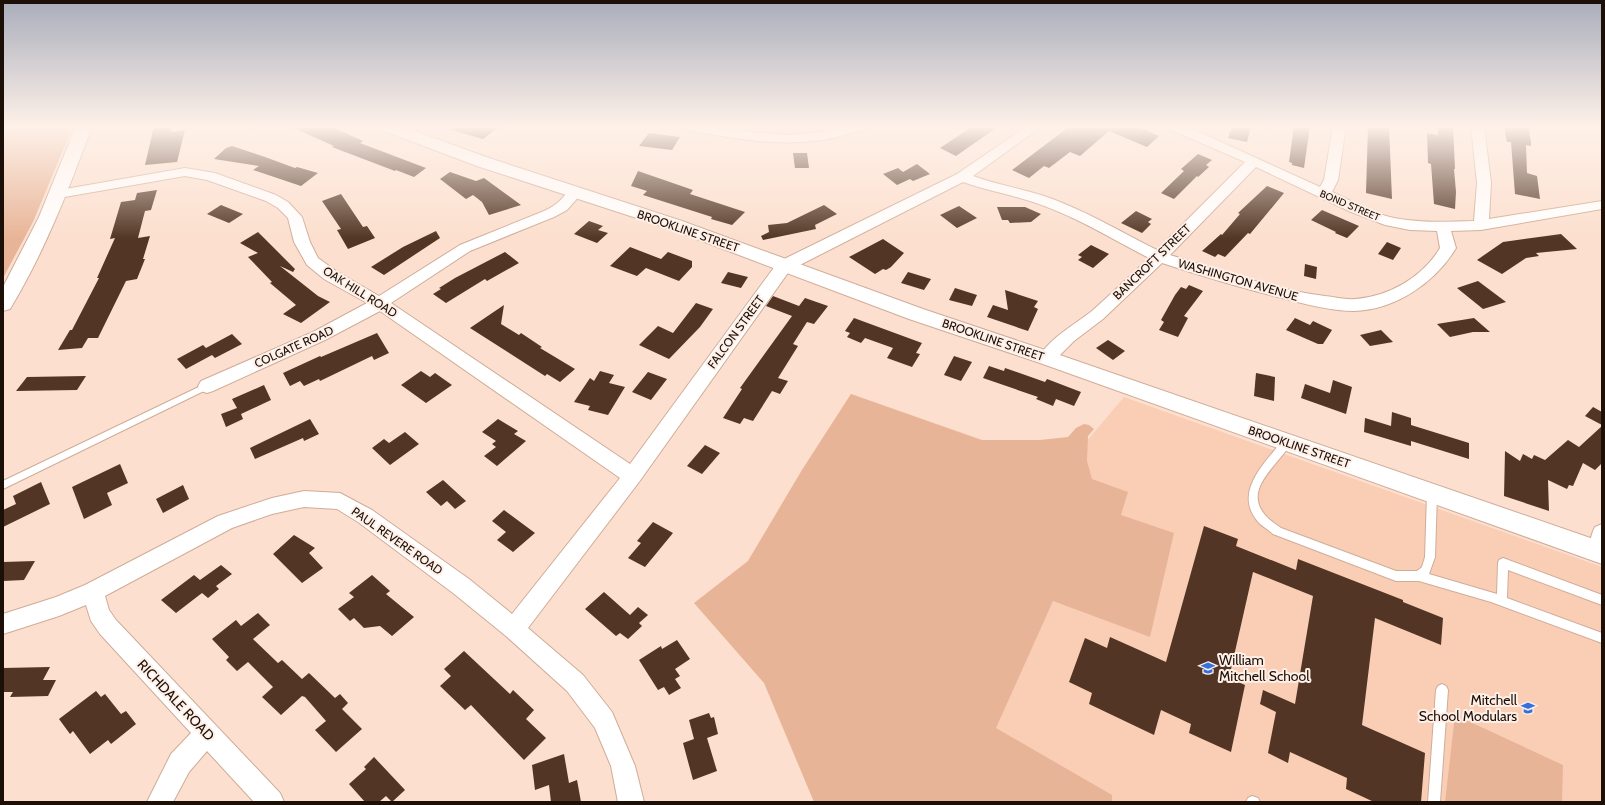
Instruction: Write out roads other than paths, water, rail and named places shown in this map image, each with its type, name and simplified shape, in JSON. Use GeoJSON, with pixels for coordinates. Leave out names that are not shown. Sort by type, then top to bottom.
{"type":"FeatureCollection","features":[{"type":"Feature","properties":{"kind":"street"},"geometry":{"type":"LineString","coordinates":[[3,304],[33,251],[59,194],[70,164]]}},
{"type":"Feature","properties":{"kind":"street","name":"BROOKLINE STREET"},"geometry":{"type":"LineString","coordinates":[[492,164],[575,193],[676,225],[916,314],[1047,358],[1432,494],[1601,546]]}},
{"type":"Feature","properties":{"kind":"street","name":"FALCON STREET"},"geometry":{"type":"LineString","coordinates":[[514,629],[632,476],[784,266],[962,177],[981,164]]}},
{"type":"Feature","properties":{"kind":"street","name":"BANCROFT STREET"},"geometry":{"type":"LineString","coordinates":[[1047,358],[1068,337],[1096,315],[1159,257],[1251,164]]}},
{"type":"Feature","properties":{"kind":"street","name":"BOND STREET"},"geometry":{"type":"LineString","coordinates":[[1259,164],[1356,209],[1390,222],[1443,227]]}},
{"type":"Feature","properties":{"kind":"street"},"geometry":{"type":"LineString","coordinates":[[1324,194],[1331,180],[1334,164]]}},
{"type":"Feature","properties":{"kind":"street"},"geometry":{"type":"LineString","coordinates":[[1481,224],[1484,183],[1482,164]]}},
{"type":"Feature","properties":{"kind":"street","name":"OAK HILL ROAD"},"geometry":{"type":"LineString","coordinates":[[59,194],[175,173],[195,172],[271,198],[295,217],[302,242],[312,261],[330,275],[381,304],[632,476]]}},
{"type":"Feature","properties":{"kind":"street","name":"WASHINGTON AVENUE"},"geometry":{"type":"LineString","coordinates":[[962,177],[991,187],[1036,198],[1077,215],[1159,257],[1237,282],[1307,299],[1354,305],[1385,300],[1415,284],[1441,260],[1448,248],[1443,227]]}},
{"type":"Feature","properties":{"kind":"street","name":"COLGATE ROAD"},"geometry":{"type":"LineString","coordinates":[[206,386],[319,336],[381,304],[465,248],[549,214],[562,207],[575,193]]}},
{"type":"Feature","properties":{"kind":"street"},"geometry":{"type":"LineString","coordinates":[[1443,227],[1481,224],[1602,205]]}},
{"type":"Feature","properties":{"kind":"street","name":"PAUL REVERE ROAD"},"geometry":{"type":"LineString","coordinates":[[3,624],[39,613],[93,592],[225,522],[272,506],[304,499],[340,501],[365,516],[454,581],[514,629],[575,683],[604,720],[624,766],[631,802]]}},
{"type":"Feature","properties":{"kind":"street","name":"RICHDALE ROAD"},"geometry":{"type":"LineString","coordinates":[[93,592],[99,614],[108,626],[271,802]]}},
{"type":"Feature","properties":{"kind":"street"},"geometry":{"type":"LineString","coordinates":[[160,802],[180,763],[207,733]]}},
{"type":"Feature","properties":{"kind":"lane","name":"COLGATE ROAD"},"geometry":{"type":"LineString","coordinates":[[3,485],[206,386]]}},
{"type":"Feature","properties":{"kind":"lane"},"geometry":{"type":"LineString","coordinates":[[1286,443],[1255,482],[1251,495],[1256,513],[1277,531],[1396,576],[1419,576],[1502,601],[1602,638]]}},
{"type":"Feature","properties":{"kind":"lane"},"geometry":{"type":"LineString","coordinates":[[1419,576],[1426,570],[1430,557],[1432,494]]}},
{"type":"Feature","properties":{"kind":"lane"},"geometry":{"type":"LineString","coordinates":[[1502,601],[1503,563],[1602,600]]}},
{"type":"Feature","properties":{"kind":"lane"},"geometry":{"type":"LineString","coordinates":[[1434,802],[1442,690]]}},
{"type":"Feature","properties":{"kind":"place","name":"William Mitchell School"},"geometry":{"type":"Point","coordinates":[1208,668]}},
{"type":"Feature","properties":{"kind":"place","name":"Mitchell School Modulars"},"geometry":{"type":"Point","coordinates":[1528,708]}}]}
